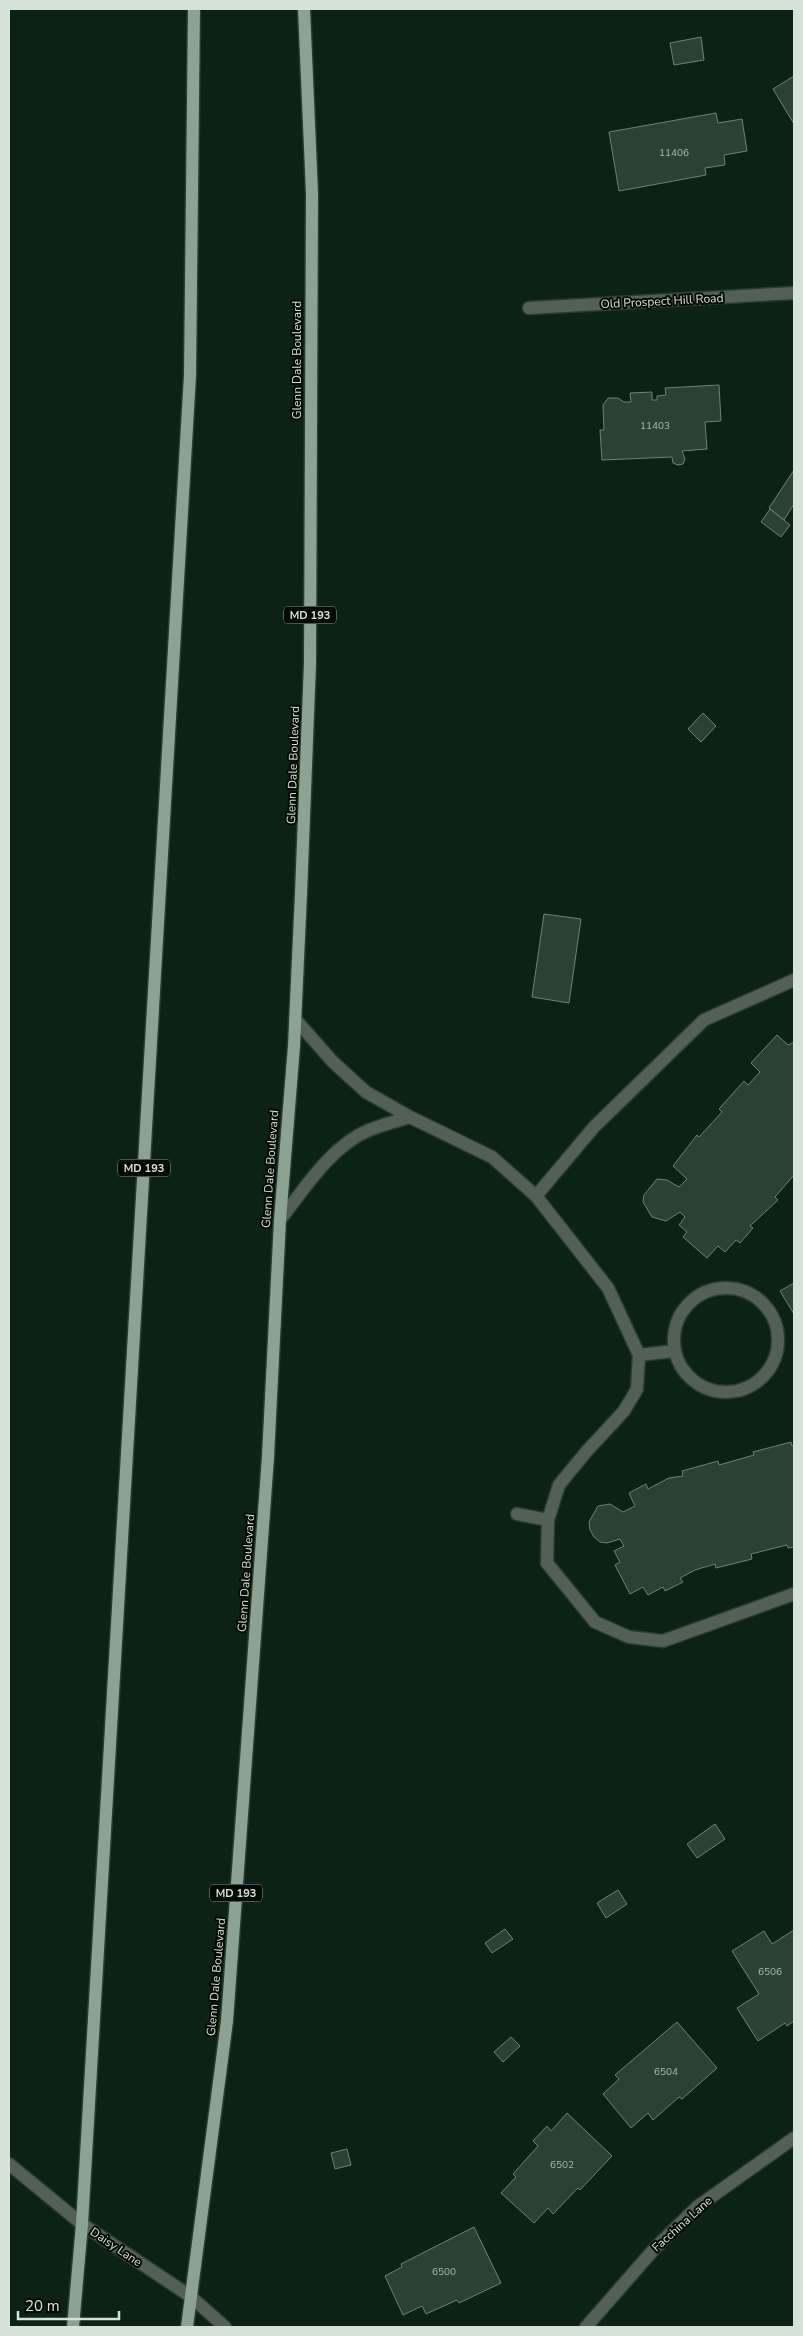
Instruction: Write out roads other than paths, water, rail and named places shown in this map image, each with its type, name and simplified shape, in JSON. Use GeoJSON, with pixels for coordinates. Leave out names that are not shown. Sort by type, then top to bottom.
{"type":"FeatureCollection","features":[{"type":"Feature","properties":{"kind":"main road","name":"MD 193"},"geometry":{"type":"LineString","coordinates":[[73,2327],[82,2224],[190,375],[194,9]]}},
{"type":"Feature","properties":{"kind":"main road","name":"Glenn Dale Boulevard"},"geometry":{"type":"LineString","coordinates":[[187,2327],[227,2021],[268,1457],[280,1220],[295,1019],[310,662],[312,193],[304,9]]}},
{"type":"Feature","properties":{"kind":"street","name":"Old Prospect Hill Road"},"geometry":{"type":"LineString","coordinates":[[529,308],[794,293]]}},
{"type":"Feature","properties":{"kind":"street"},"geometry":{"type":"LineString","coordinates":[[536,1196],[594,1127],[704,1020],[794,980]]}},
{"type":"Feature","properties":{"kind":"street"},"geometry":{"type":"LineString","coordinates":[[295,1019],[332,1062],[366,1092],[410,1117],[492,1157],[536,1196],[608,1288],[639,1356],[637,1389],[624,1412],[586,1452],[559,1485],[548,1520],[547,1563],[595,1622],[629,1637],[662,1641],[794,1594]]}},
{"type":"Feature","properties":{"kind":"street"},"geometry":{"type":"LineString","coordinates":[[280,1220],[317,1173],[341,1148],[367,1130],[410,1117]]}},
{"type":"Feature","properties":{"kind":"street"},"geometry":{"type":"LineString","coordinates":[[718,1288],[736,1288],[752,1295],[766,1306],[775,1321],[778,1338],[776,1355],[769,1371],[757,1384],[741,1391],[724,1393],[707,1390],[692,1381],[680,1368],[674,1351],[673,1334],[678,1318],[688,1303],[702,1293],[718,1288]]}},
{"type":"Feature","properties":{"kind":"street"},"geometry":{"type":"LineString","coordinates":[[639,1356],[674,1351]]}},
{"type":"Feature","properties":{"kind":"street"},"geometry":{"type":"LineString","coordinates":[[517,1514],[548,1520]]}},
{"type":"Feature","properties":{"kind":"street","name":"Facchina Lane"},"geometry":{"type":"LineString","coordinates":[[586,2327],[656,2247],[697,2207],[794,2138]]}},
{"type":"Feature","properties":{"kind":"street","name":"Daisy Lane"},"geometry":{"type":"LineString","coordinates":[[9,2164],[82,2224],[190,2296],[225,2327]]}}]}
